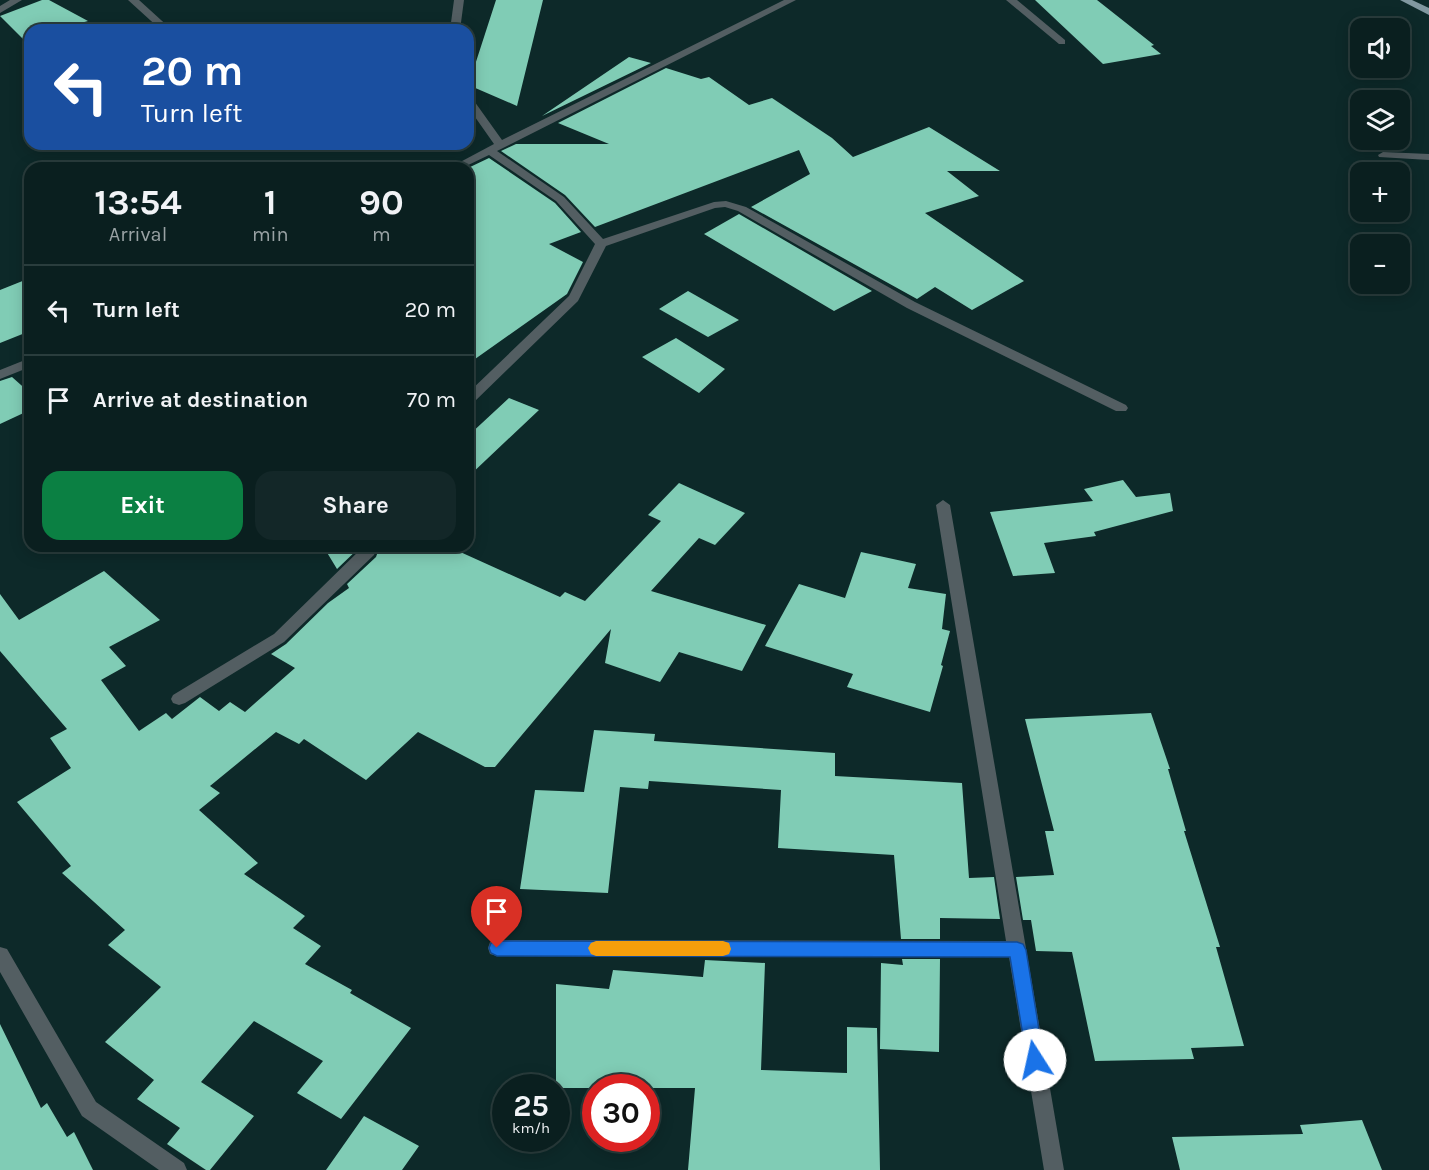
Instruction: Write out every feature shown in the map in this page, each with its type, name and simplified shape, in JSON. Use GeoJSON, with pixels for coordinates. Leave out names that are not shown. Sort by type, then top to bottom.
{"type":"FeatureCollection","features":[{"type":"Feature","properties":{"kind":"main road"},"geometry":{"type":"LineString","coordinates":[[1406,0],[1429,12]]}},
{"type":"Feature","properties":{"kind":"street"},"geometry":{"type":"LineString","coordinates":[[0,10],[17,0]]}},
{"type":"Feature","properties":{"kind":"street"},"geometry":{"type":"LineString","coordinates":[[134,0],[160,24]]}},
{"type":"Feature","properties":{"kind":"street"},"geometry":{"type":"LineString","coordinates":[[456,24],[459,0]]}},
{"type":"Feature","properties":{"kind":"street"},"geometry":{"type":"LineString","coordinates":[[466,162],[791,0]]}},
{"type":"Feature","properties":{"kind":"street"},"geometry":{"type":"LineString","coordinates":[[1011,0],[1062,42]]}},
{"type":"Feature","properties":{"kind":"street"},"geometry":{"type":"LineString","coordinates":[[474,111],[495,148],[560,199],[601,243]]}},
{"type":"Feature","properties":{"kind":"street"},"geometry":{"type":"LineString","coordinates":[[1383,155],[1429,157]]}},
{"type":"Feature","properties":{"kind":"street"},"geometry":{"type":"LineString","coordinates":[[474,394],[574,298],[601,243],[714,205],[726,204],[742,209],[911,305],[1121,408]]}},
{"type":"Feature","properties":{"kind":"street"},"geometry":{"type":"LineString","coordinates":[[0,375],[24,365]]}},
{"type":"Feature","properties":{"kind":"street"},"geometry":{"type":"LineString","coordinates":[[943,505],[1054,1170]]}},
{"type":"Feature","properties":{"kind":"street"},"geometry":{"type":"LineString","coordinates":[[179,699],[279,638],[368,552]]}},
{"type":"Feature","properties":{"kind":"street"},"geometry":{"type":"LineString","coordinates":[[497,948],[1017,950]]}},
{"type":"Feature","properties":{"kind":"street"},"geometry":{"type":"LineString","coordinates":[[0,955],[89,1109],[177,1170]]}},
{"type":"Feature","properties":{"kind":"building"},"geometry":{"type":"Polygon","coordinates":[[[42,0],[49,0],[88,21],[77,24],[24,24],[23,39],[0,16],[42,0]]]}},
{"type":"Feature","properties":{"kind":"building"},"geometry":{"type":"Polygon","coordinates":[[[496,0],[543,0],[517,106],[474,87],[474,68],[496,0]]]}},
{"type":"Feature","properties":{"kind":"building"},"geometry":{"type":"Polygon","coordinates":[[[1035,0],[1097,0],[1154,45],[1151,46],[1161,54],[1103,64],[1035,0]]]}},
{"type":"Feature","properties":{"kind":"building"},"geometry":{"type":"Polygon","coordinates":[[[629,57],[651,63],[542,116],[629,57]]]}},
{"type":"Feature","properties":{"kind":"building"},"geometry":{"type":"Polygon","coordinates":[[[666,68],[701,79],[709,77],[749,105],[772,98],[832,138],[853,157],[929,127],[1000,171],[947,171],[979,196],[925,213],[1024,281],[972,310],[935,287],[917,299],[751,207],[810,174],[799,150],[595,227],[565,195],[501,151],[516,144],[609,144],[558,123],[666,68]]]}},
{"type":"Feature","properties":{"kind":"building"},"geometry":{"type":"Polygon","coordinates":[[[489,158],[555,203],[581,232],[549,244],[583,262],[567,294],[474,360],[474,165],[489,158]]]}},
{"type":"Feature","properties":{"kind":"building"},"geometry":{"type":"Polygon","coordinates":[[[739,214],[872,291],[834,311],[704,234],[739,214]]]}},
{"type":"Feature","properties":{"kind":"building"},"geometry":{"type":"Polygon","coordinates":[[[24,280],[24,333],[0,343],[0,290],[24,280]]]}},
{"type":"Feature","properties":{"kind":"building"},"geometry":{"type":"Polygon","coordinates":[[[688,291],[739,320],[708,337],[659,309],[688,291]]]}},
{"type":"Feature","properties":{"kind":"building"},"geometry":{"type":"Polygon","coordinates":[[[676,338],[725,369],[699,393],[642,357],[676,338]]]}},
{"type":"Feature","properties":{"kind":"building"},"geometry":{"type":"Polygon","coordinates":[[[12,377],[24,388],[24,413],[0,424],[0,381],[12,377]]]}},
{"type":"Feature","properties":{"kind":"building"},"geometry":{"type":"Polygon","coordinates":[[[509,398],[539,410],[474,471],[474,430],[509,398]]]}},
{"type":"Feature","properties":{"kind":"building"},"geometry":{"type":"Polygon","coordinates":[[[1123,480],[1136,497],[1170,493],[1173,511],[1094,532],[1096,536],[1044,543],[1055,573],[1013,576],[990,512],[1093,501],[1084,489],[1123,480]]]}},
{"type":"Feature","properties":{"kind":"building"},"geometry":{"type":"Polygon","coordinates":[[[679,483],[745,513],[715,545],[699,538],[651,591],[766,625],[742,671],[679,652],[660,682],[605,663],[611,629],[495,767],[485,767],[418,732],[366,780],[304,739],[299,744],[276,732],[210,786],[220,793],[199,810],[258,863],[244,874],[305,916],[293,928],[321,946],[305,964],[352,990],[350,993],[411,1028],[341,1119],[297,1093],[323,1061],[254,1021],[201,1082],[254,1116],[210,1170],[206,1170],[167,1144],[180,1128],[137,1099],[154,1080],[105,1042],[161,987],[108,945],[125,930],[62,873],[71,866],[17,802],[71,768],[50,738],[67,729],[0,651],[0,594],[19,620],[104,571],[160,620],[109,647],[126,666],[101,680],[139,731],[166,713],[172,719],[200,697],[219,711],[230,702],[245,712],[295,668],[271,654],[286,644],[328,603],[349,588],[347,584],[376,557],[378,552],[460,552],[560,597],[565,592],[585,601],[661,521],[648,515],[679,483]]]}},
{"type":"Feature","properties":{"kind":"building"},"geometry":{"type":"Polygon","coordinates":[[[327,552],[355,552],[337,569],[327,552]]]}},
{"type":"Feature","properties":{"kind":"building"},"geometry":{"type":"Polygon","coordinates":[[[861,552],[916,564],[908,588],[946,594],[942,629],[950,631],[930,712],[847,687],[853,674],[765,646],[799,584],[845,598],[861,552]]]}},
{"type":"Feature","properties":{"kind":"building"},"geometry":{"type":"Polygon","coordinates":[[[1151,713],[1170,769],[1168,769],[1186,831],[1184,831],[1220,947],[1216,947],[1244,1046],[1191,1048],[1194,1059],[1095,1061],[1072,952],[1036,951],[1031,920],[1023,920],[1016,877],[1054,875],[1045,831],[1054,831],[1025,719],[1151,713]]]}},
{"type":"Feature","properties":{"kind":"building"},"geometry":{"type":"Polygon","coordinates":[[[594,730],[655,734],[654,741],[835,753],[835,776],[962,783],[969,878],[994,877],[1000,919],[940,918],[940,939],[901,939],[894,855],[778,848],[781,790],[649,781],[648,789],[620,787],[608,893],[520,889],[535,790],[584,792],[594,730]]]}},
{"type":"Feature","properties":{"kind":"building"},"geometry":{"type":"Polygon","coordinates":[[[902,959],[940,959],[939,1052],[880,1049],[881,963],[903,965],[902,959]]]}},
{"type":"Feature","properties":{"kind":"building"},"geometry":{"type":"Polygon","coordinates":[[[705,960],[765,963],[761,1070],[847,1073],[847,1027],[877,1028],[880,1170],[688,1170],[695,1088],[660,1088],[660,1074],[582,1074],[582,1088],[570,1088],[570,1074],[556,1074],[556,984],[609,989],[613,970],[703,977],[705,960]]]}},
{"type":"Feature","properties":{"kind":"building"},"geometry":{"type":"Polygon","coordinates":[[[0,1024],[41,1108],[47,1103],[67,1137],[74,1132],[93,1170],[0,1170],[0,1024]]]}},
{"type":"Feature","properties":{"kind":"building"},"geometry":{"type":"Polygon","coordinates":[[[364,1116],[419,1146],[402,1170],[326,1170],[364,1116]]]}},
{"type":"Feature","properties":{"kind":"building"},"geometry":{"type":"Polygon","coordinates":[[[1362,1120],[1382,1170],[1180,1170],[1172,1137],[1303,1134],[1300,1125],[1362,1120]]]}},
{"type":"Feature","properties":{"kind":"slow traffic"},"geometry":{"type":"LineString","coordinates":[[596,948],[723,949]]}},
{"type":"Feature","properties":{"kind":"route"},"geometry":{"type":"LineString","coordinates":[[497,948],[1017,950],[1035,1060]]}}]}
